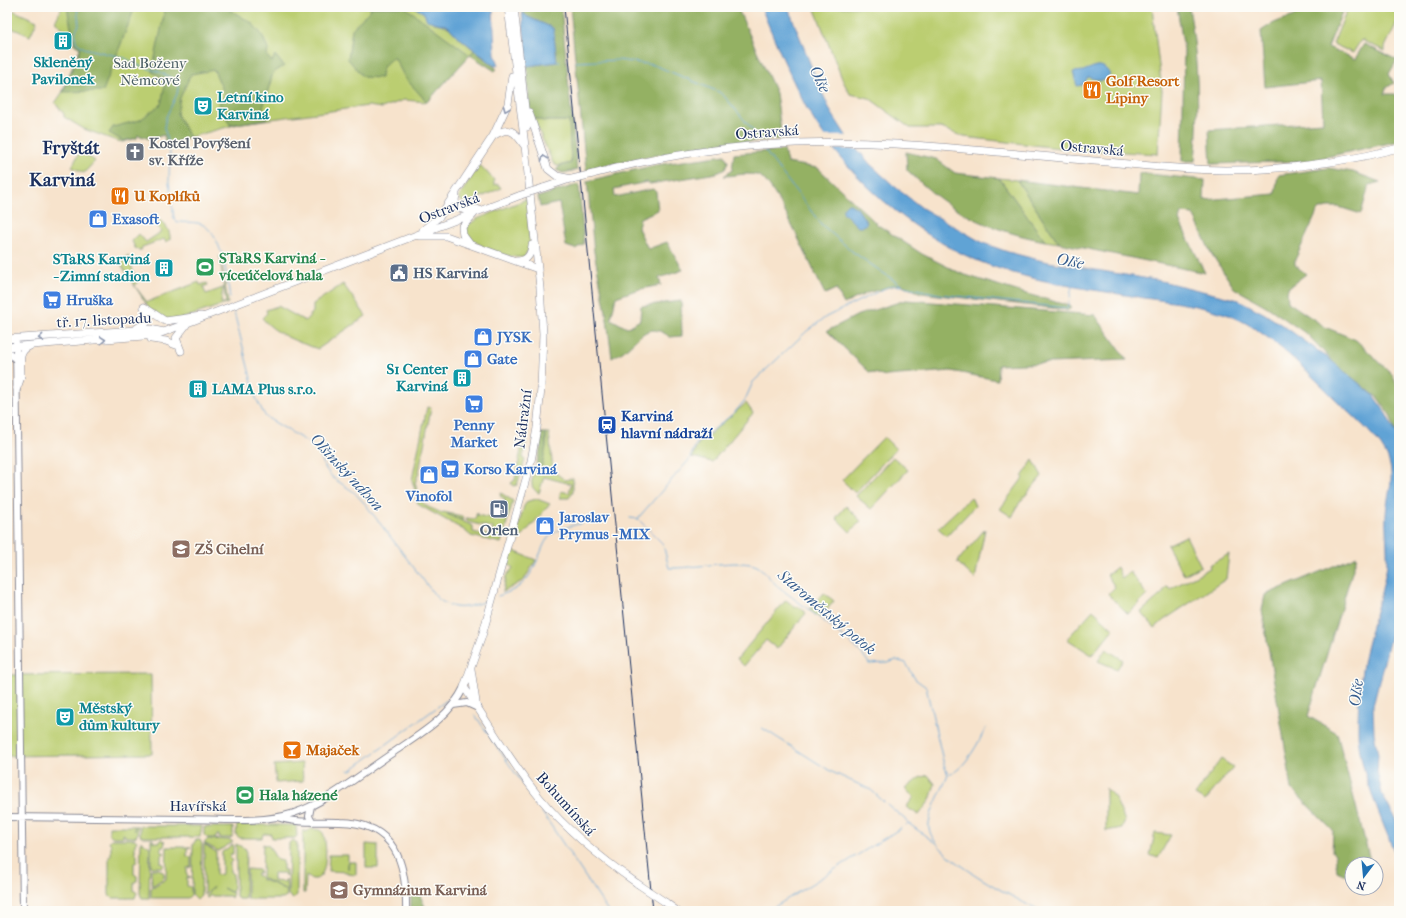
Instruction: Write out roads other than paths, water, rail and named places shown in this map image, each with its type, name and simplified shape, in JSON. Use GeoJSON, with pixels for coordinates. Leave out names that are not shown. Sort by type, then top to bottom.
{"type":"FeatureCollection","features":[{"type":"Feature","properties":{"kind":"main road"},"geometry":{"type":"LineString","coordinates":[[508,7],[511,43],[524,135],[527,145]]}},
{"type":"Feature","properties":{"kind":"main road"},"geometry":{"type":"LineString","coordinates":[[411,237],[443,235],[538,269],[527,145],[524,91],[514,7]]}},
{"type":"Feature","properties":{"kind":"main road"},"geometry":{"type":"LineString","coordinates":[[411,237],[439,217],[498,126],[508,104],[511,92],[511,43]]}},
{"type":"Feature","properties":{"kind":"main road"},"geometry":{"type":"LineString","coordinates":[[524,91],[531,121],[548,168],[554,175],[572,179]]}},
{"type":"Feature","properties":{"kind":"main road"},"geometry":{"type":"LineString","coordinates":[[498,126],[514,128],[524,135]]}},
{"type":"Feature","properties":{"kind":"main road"},"geometry":{"type":"LineString","coordinates":[[492,136],[502,131],[510,130],[527,145]]}},
{"type":"Feature","properties":{"kind":"main road","name":"Ostravská"},"geometry":{"type":"LineString","coordinates":[[164,332],[521,195],[572,179],[683,154],[741,147],[804,142],[878,143],[1170,168],[1244,170],[1306,166],[1358,158],[1399,148]]}},
{"type":"Feature","properties":{"kind":"main road","name":"Nádražní"},"geometry":{"type":"LineString","coordinates":[[464,687],[471,668],[520,500],[535,439],[542,354],[540,288],[533,229],[527,145]]}},
{"type":"Feature","properties":{"kind":"main road"},"geometry":{"type":"LineString","coordinates":[[456,192],[455,201],[461,209],[487,207]]}},
{"type":"Feature","properties":{"kind":"main road"},"geometry":{"type":"LineString","coordinates":[[471,244],[463,235],[462,227],[478,211]]}},
{"type":"Feature","properties":{"kind":"main road"},"geometry":{"type":"LineString","coordinates":[[516,262],[529,256],[532,249],[533,229]]}},
{"type":"Feature","properties":{"kind":"main road"},"geometry":{"type":"LineString","coordinates":[[516,262],[530,270],[540,288]]}},
{"type":"Feature","properties":{"kind":"main road"},"geometry":{"type":"LineString","coordinates":[[132,334],[147,322],[148,317],[144,307],[162,320],[168,322],[191,316],[209,315]]}},
{"type":"Feature","properties":{"kind":"main road"},"geometry":{"type":"LineString","coordinates":[[132,334],[159,340],[178,348],[177,336],[188,323]]}},
{"type":"Feature","properties":{"kind":"main road","name":"tř. 17. listopadu"},"geometry":{"type":"LineString","coordinates":[[7,340],[31,346],[132,334],[153,329],[164,332]]}},
{"type":"Feature","properties":{"kind":"main road","name":"tř. 17. listopadu"},"geometry":{"type":"LineString","coordinates":[[7,348],[16,343],[132,334]]}},
{"type":"Feature","properties":{"kind":"main road"},"geometry":{"type":"LineString","coordinates":[[17,388],[21,377],[21,353],[25,348],[31,346]]}},
{"type":"Feature","properties":{"kind":"main road"},"geometry":{"type":"LineString","coordinates":[[471,668],[473,690],[478,708]]}},
{"type":"Feature","properties":{"kind":"main road","name":"Bohumínská"},"geometry":{"type":"LineString","coordinates":[[464,687],[530,785],[550,810],[590,849],[677,911]]}},
{"type":"Feature","properties":{"kind":"street"},"geometry":{"type":"LineString","coordinates":[[16,343],[23,911]]}},
{"type":"Feature","properties":{"kind":"street"},"geometry":{"type":"LineString","coordinates":[[7,348],[17,361]]}},
{"type":"Feature","properties":{"kind":"street","name":"Havířská"},"geometry":{"type":"LineString","coordinates":[[7,817],[235,819],[277,817],[292,814],[311,806],[422,733],[453,705],[464,687]]}},
{"type":"Feature","properties":{"kind":"street"},"geometry":{"type":"LineString","coordinates":[[453,705],[467,703],[478,708]]}},
{"type":"Feature","properties":{"kind":"street"},"geometry":{"type":"LineString","coordinates":[[311,806],[309,816],[312,822]]}},
{"type":"Feature","properties":{"kind":"street"},"geometry":{"type":"LineString","coordinates":[[277,817],[291,821],[352,823],[369,827],[381,834],[394,849],[402,862],[406,882],[406,911]]}},
{"type":"Feature","properties":{"kind":"water"},"geometry":{"type":"Polygon","coordinates":[[[414,7],[493,7],[495,54],[499,65],[495,66],[456,35],[448,26],[427,20],[424,13],[414,7]]]}},
{"type":"Feature","properties":{"kind":"water"},"geometry":{"type":"Polygon","coordinates":[[[761,7],[788,7],[817,81],[831,112],[847,137],[870,164],[894,186],[922,208],[983,243],[1008,252],[1043,261],[1161,281],[1239,300],[1265,314],[1328,358],[1372,394],[1384,410],[1399,439],[1399,603],[1373,705],[1374,733],[1378,754],[1377,771],[1382,794],[1399,826],[1399,864],[1367,779],[1362,761],[1358,729],[1358,709],[1362,668],[1368,639],[1382,590],[1387,564],[1386,515],[1391,470],[1386,454],[1381,446],[1361,423],[1288,354],[1264,335],[1230,315],[1181,303],[1092,290],[1040,280],[1014,273],[965,255],[942,243],[901,216],[863,182],[830,144],[816,124],[804,103],[781,55],[761,7]]]}},
{"type":"Feature","properties":{"kind":"water"},"geometry":{"type":"Polygon","coordinates":[[[522,12],[528,17],[553,28],[557,62],[527,66],[522,12]]]}},
{"type":"Feature","properties":{"kind":"water"},"geometry":{"type":"Polygon","coordinates":[[[1096,66],[1103,67],[1107,70],[1110,74],[1107,79],[1101,81],[1088,77],[1083,85],[1077,86],[1073,72],[1083,71],[1096,66]]]}},
{"type":"Feature","properties":{"kind":"water"},"geometry":{"type":"Polygon","coordinates":[[[848,203],[857,208],[867,223],[862,227],[858,227],[843,212],[843,208],[848,203]]]}},
{"type":"Feature","properties":{"kind":"waterway","name":"Olšinský náhon"},"geometry":{"type":"LineString","coordinates":[[77,7],[79,25],[75,32],[76,42],[84,48],[125,58],[140,66],[160,72],[179,82],[177,94],[166,117],[164,128],[170,147],[169,182],[174,218],[175,221],[179,222],[202,224],[211,232],[216,240],[223,259],[230,298]]}},
{"type":"Feature","properties":{"kind":"waterway"},"geometry":{"type":"LineString","coordinates":[[576,62],[618,60],[654,65],[719,92],[725,97],[760,139]]}},
{"type":"Feature","properties":{"kind":"waterway"},"geometry":{"type":"LineString","coordinates":[[765,151],[821,224],[853,252],[902,286],[939,294],[1067,308],[1069,302]]}},
{"type":"Feature","properties":{"kind":"waterway","name":"Staroměstský potok"},"geometry":{"type":"LineString","coordinates":[[638,518],[689,460],[696,444],[735,412],[745,400],[753,382],[807,331],[826,317],[877,292],[892,285],[901,286]]}},
{"type":"Feature","properties":{"kind":"waterway"},"geometry":{"type":"LineString","coordinates":[[1070,298],[1072,285]]}},
{"type":"Feature","properties":{"kind":"waterway","name":"Olšinský náhon"},"geometry":{"type":"LineString","coordinates":[[234,312],[256,398],[266,417],[309,443],[318,452],[326,469],[333,478],[354,492],[366,505],[437,598],[455,607],[466,607],[486,601]]}},
{"type":"Feature","properties":{"kind":"waterway","name":"Staroměstský potok"},"geometry":{"type":"LineString","coordinates":[[630,518],[638,519],[663,544],[669,568],[727,563],[757,566],[777,585],[854,646],[864,656],[869,664],[888,663],[896,660],[906,663],[915,679],[926,687],[944,765],[948,775],[930,817],[929,823],[931,835],[941,848],[955,861],[992,885],[1039,911]]}},
{"type":"Feature","properties":{"kind":"waterway","name":"Olšinský náhon"},"geometry":{"type":"LineString","coordinates":[[498,596],[520,586],[525,581],[533,570],[546,541],[551,535],[562,529],[582,523]]}},
{"type":"Feature","properties":{"kind":"waterway"},"geometry":{"type":"LineString","coordinates":[[348,770],[350,771],[447,700]]}},
{"type":"Feature","properties":{"kind":"waterway"},"geometry":{"type":"LineString","coordinates":[[475,715],[539,807]]}},
{"type":"Feature","properties":{"kind":"waterway"},"geometry":{"type":"LineString","coordinates":[[762,728],[832,772],[871,790],[884,802]]}},
{"type":"Feature","properties":{"kind":"waterway"},"geometry":{"type":"LineString","coordinates":[[949,775],[955,772],[966,761],[986,728]]}},
{"type":"Feature","properties":{"kind":"waterway"},"geometry":{"type":"LineString","coordinates":[[887,804],[908,822]]}},
{"type":"Feature","properties":{"kind":"waterway"},"geometry":{"type":"LineString","coordinates":[[542,812],[608,911]]}},
{"type":"Feature","properties":{"kind":"waterway"},"geometry":{"type":"LineString","coordinates":[[906,825],[908,823],[934,842]]}},
{"type":"Feature","properties":{"kind":"waterway"},"geometry":{"type":"LineString","coordinates":[[768,911],[901,828]]}},
{"type":"Feature","properties":{"kind":"railway"},"geometry":{"type":"LineString","coordinates":[[564,7],[653,911]]}},
{"type":"Feature","properties":{"kind":"place","name":"Skleněný Pavilonek"},"geometry":{"type":"Point","coordinates":[63,41]}},
{"type":"Feature","properties":{"kind":"place","name":"Golf Resort Lipiny"},"geometry":{"type":"Point","coordinates":[1092,90]}},
{"type":"Feature","properties":{"kind":"place","name":"Letní kino Karviná"},"geometry":{"type":"Point","coordinates":[203,106]}},
{"type":"Feature","properties":{"kind":"place","name":"Kostel Povýšení sv. Kříže"},"geometry":{"type":"Point","coordinates":[135,152]}},
{"type":"Feature","properties":{"kind":"place","name":"U Koplíků"},"geometry":{"type":"Point","coordinates":[120,196]}},
{"type":"Feature","properties":{"kind":"place","name":"Exasoft"},"geometry":{"type":"Point","coordinates":[98,219]}},
{"type":"Feature","properties":{"kind":"place","name":"STaRS Karviná - víceúčelová hala"},"geometry":{"type":"Point","coordinates":[205,267]}},
{"type":"Feature","properties":{"kind":"place","name":"STaRS Karviná - Zimní stadion"},"geometry":{"type":"Point","coordinates":[164,268]}},
{"type":"Feature","properties":{"kind":"place","name":"HS Karviná"},"geometry":{"type":"Point","coordinates":[399,273]}},
{"type":"Feature","properties":{"kind":"place","name":"Hruška"},"geometry":{"type":"Point","coordinates":[52,300]}},
{"type":"Feature","properties":{"kind":"place","name":"JYSK"},"geometry":{"type":"Point","coordinates":[483,337]}},
{"type":"Feature","properties":{"kind":"place","name":"Gate"},"geometry":{"type":"Point","coordinates":[473,359]}},
{"type":"Feature","properties":{"kind":"place","name":"S1 Center Karviná"},"geometry":{"type":"Point","coordinates":[462,378]}},
{"type":"Feature","properties":{"kind":"place","name":"LAMA Plus s.r.o."},"geometry":{"type":"Point","coordinates":[198,389]}},
{"type":"Feature","properties":{"kind":"place","name":"Penny Market"},"geometry":{"type":"Point","coordinates":[474,404]}},
{"type":"Feature","properties":{"kind":"place","name":"Karviná hlavní nádraží"},"geometry":{"type":"Point","coordinates":[607,425]}},
{"type":"Feature","properties":{"kind":"place","name":"Korso Karviná"},"geometry":{"type":"Point","coordinates":[450,469]}},
{"type":"Feature","properties":{"kind":"place","name":"Vinofol"},"geometry":{"type":"Point","coordinates":[429,475]}},
{"type":"Feature","properties":{"kind":"place","name":"Orlen"},"geometry":{"type":"Point","coordinates":[499,509]}},
{"type":"Feature","properties":{"kind":"place","name":"Jaroslav Prymus - MIX"},"geometry":{"type":"Point","coordinates":[545,526]}},
{"type":"Feature","properties":{"kind":"place","name":"ZŠ Cihelní"},"geometry":{"type":"Point","coordinates":[181,549]}},
{"type":"Feature","properties":{"kind":"place","name":"Městský dům kultury"},"geometry":{"type":"Point","coordinates":[65,717]}},
{"type":"Feature","properties":{"kind":"place","name":"Majaček"},"geometry":{"type":"Point","coordinates":[292,750]}},
{"type":"Feature","properties":{"kind":"place","name":"Hala házené"},"geometry":{"type":"Point","coordinates":[245,795]}},
{"type":"Feature","properties":{"kind":"place","name":"Gymnázium Karviná"},"geometry":{"type":"Point","coordinates":[339,890]}},
{"type":"Feature","properties":{"kind":"district","name":"Fryštát"},"geometry":{"type":"Point","coordinates":[71,148]}},
{"type":"Feature","properties":{"kind":"district","name":"Karviná"},"geometry":{"type":"Point","coordinates":[62,180]}},
{"type":"Feature","properties":{"kind":"park label","name":"Sad Boženy Němcové"},"geometry":{"type":"Point","coordinates":[150,72]}},
{"type":"Feature","properties":{"kind":"water label","name":"Olše"},"geometry":{"type":"Point","coordinates":[820,79]}},
{"type":"Feature","properties":{"kind":"water label","name":"Olše"},"geometry":{"type":"Point","coordinates":[1070,261]}},
{"type":"Feature","properties":{"kind":"water label","name":"Olše"},"geometry":{"type":"Point","coordinates":[1356,693]}}]}
